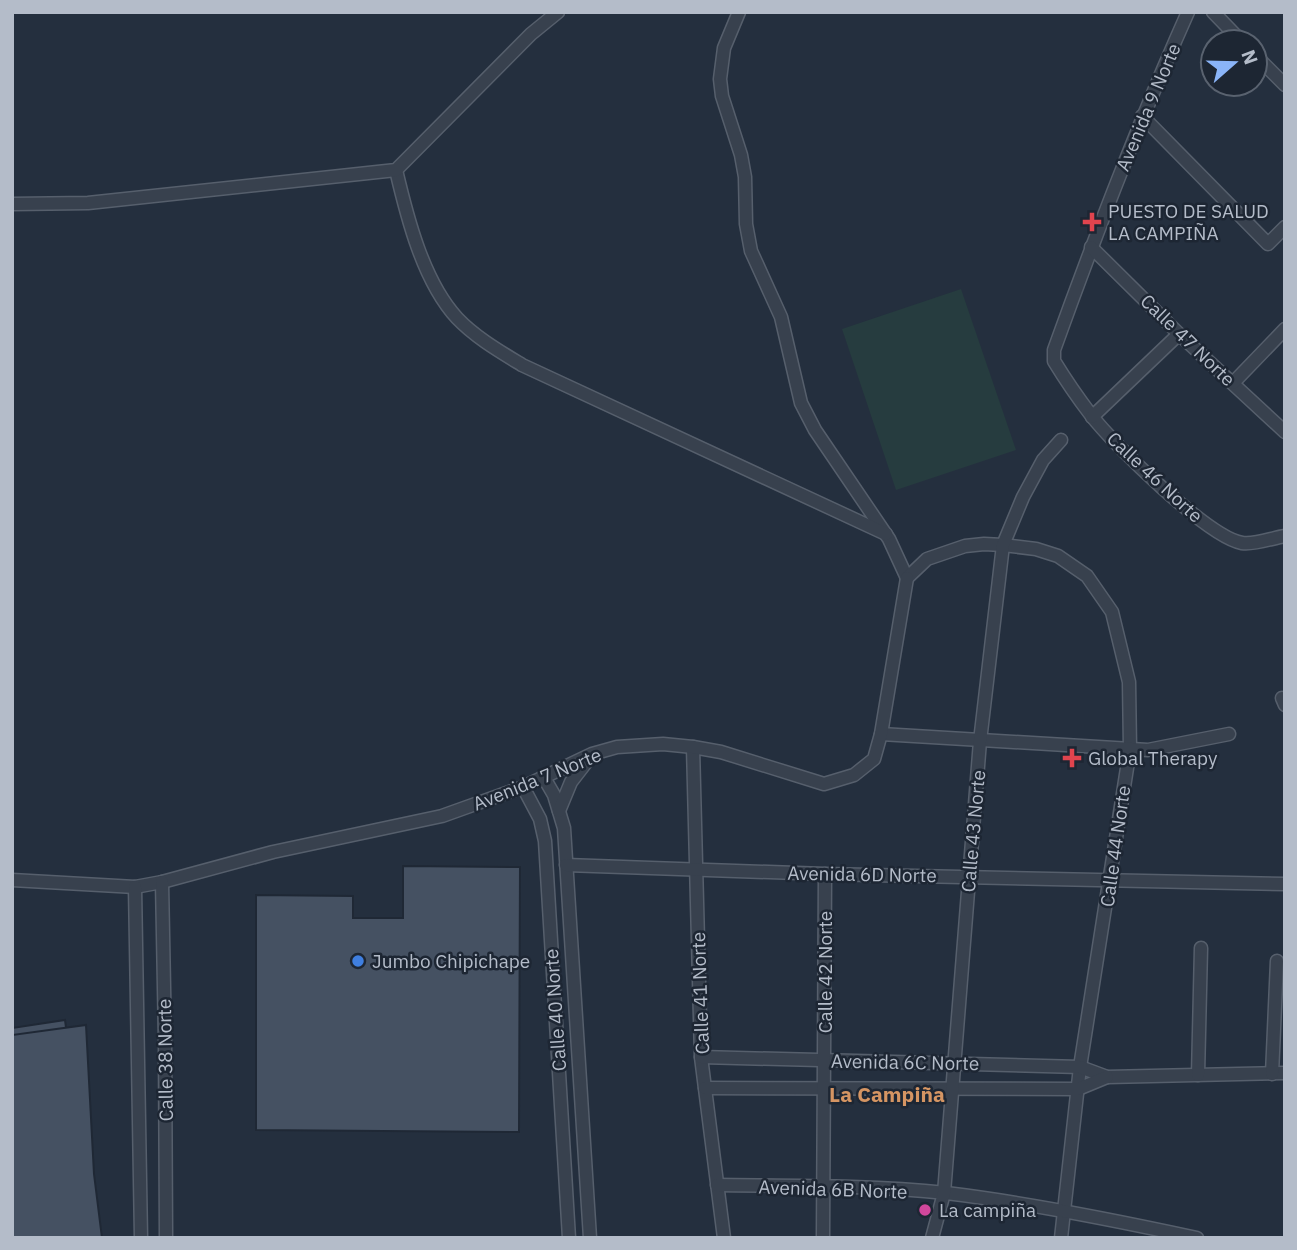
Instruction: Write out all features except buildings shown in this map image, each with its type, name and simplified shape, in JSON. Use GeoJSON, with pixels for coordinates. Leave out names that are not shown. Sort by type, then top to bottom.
{"type":"FeatureCollection","features":[{"type":"Feature","properties":{"kind":"street"},"geometry":{"type":"LineString","coordinates":[[12,204],[88,203],[396,170],[531,34],[558,12]]}},
{"type":"Feature","properties":{"kind":"street"},"geometry":{"type":"LineString","coordinates":[[739,12],[724,48],[720,79],[722,96],[741,155],[745,177],[746,224],[751,251],[781,317],[801,403],[815,430],[886,534],[907,578]]}},
{"type":"Feature","properties":{"kind":"street","name":"Avenida 9 Norte"},"geometry":{"type":"LineString","coordinates":[[1054,361],[1054,350],[1091,247],[1142,116],[1188,12]]}},
{"type":"Feature","properties":{"kind":"street"},"geometry":{"type":"LineString","coordinates":[[1213,12],[1228,28]]}},
{"type":"Feature","properties":{"kind":"street"},"geometry":{"type":"LineString","coordinates":[[1269,69],[1285,85]]}},
{"type":"Feature","properties":{"kind":"street"},"geometry":{"type":"LineString","coordinates":[[1142,116],[1268,244],[1285,227]]}},
{"type":"Feature","properties":{"kind":"street"},"geometry":{"type":"LineString","coordinates":[[396,170],[403,201],[430,278],[441,298],[458,319],[492,347],[522,365],[886,534]]}},
{"type":"Feature","properties":{"kind":"street","name":"Calle 47 Norte"},"geometry":{"type":"LineString","coordinates":[[1091,247],[1179,334],[1285,432]]}},
{"type":"Feature","properties":{"kind":"street"},"geometry":{"type":"LineString","coordinates":[[1233,383],[1285,329]]}},
{"type":"Feature","properties":{"kind":"street"},"geometry":{"type":"LineString","coordinates":[[1092,417],[1179,334]]}},
{"type":"Feature","properties":{"kind":"street","name":"Calle 46 Norte"},"geometry":{"type":"LineString","coordinates":[[1054,361],[1092,417],[1143,469],[1197,517],[1225,538],[1245,544],[1285,536]]}},
{"type":"Feature","properties":{"kind":"street","name":"Calle 43 Norte"},"geometry":{"type":"LineString","coordinates":[[932,1238],[944,1193],[980,741],[1003,545],[1023,497],[1043,460],[1061,440]]}},
{"type":"Feature","properties":{"kind":"street","name":"Calle 44 Norte"},"geometry":{"type":"LineString","coordinates":[[907,578],[927,559],[965,546],[1003,545],[1036,549],[1058,556],[1087,576],[1112,612],[1129,682],[1129,749],[1080,1068],[1061,1238]]}},
{"type":"Feature","properties":{"kind":"street","name":"Avenida 7 Norte"},"geometry":{"type":"LineString","coordinates":[[12,880],[135,887],[162,882],[273,852],[442,816],[523,787],[592,754],[617,747],[693,747],[722,752],[824,784],[854,775],[874,759],[881,734],[907,578]]}},
{"type":"Feature","properties":{"kind":"street"},"geometry":{"type":"LineString","coordinates":[[881,734],[1129,749],[1163,748],[1229,734]]}},
{"type":"Feature","properties":{"kind":"street","name":"Calle 41 Norte"},"geometry":{"type":"LineString","coordinates":[[693,747],[701,1057],[724,1238]]}},
{"type":"Feature","properties":{"kind":"street"},"geometry":{"type":"LineString","coordinates":[[559,811],[571,782],[592,754]]}},
{"type":"Feature","properties":{"kind":"street","name":"Calle 40 Norte"},"geometry":{"type":"LineString","coordinates":[[544,776],[564,828],[590,1238]]}},
{"type":"Feature","properties":{"kind":"street","name":"Calle 40 Norte"},"geometry":{"type":"LineString","coordinates":[[523,787],[540,819],[545,841],[569,1238]]}},
{"type":"Feature","properties":{"kind":"street","name":"Avenida 6D Norte"},"geometry":{"type":"LineString","coordinates":[[566,865],[825,874],[1285,884]]}},
{"type":"Feature","properties":{"kind":"street","name":"Calle 42 Norte"},"geometry":{"type":"LineString","coordinates":[[823,1238],[825,874]]}},
{"type":"Feature","properties":{"kind":"street","name":"Calle 38 Norte"},"geometry":{"type":"LineString","coordinates":[[162,882],[166,1238]]}},
{"type":"Feature","properties":{"kind":"street","name":"Calle 38 Norte"},"geometry":{"type":"LineString","coordinates":[[135,887],[142,1237]]}},
{"type":"Feature","properties":{"kind":"street"},"geometry":{"type":"LineString","coordinates":[[1198,1076],[1201,948]]}},
{"type":"Feature","properties":{"kind":"street"},"geometry":{"type":"LineString","coordinates":[[1277,961],[1279,1073]]}},
{"type":"Feature","properties":{"kind":"street","name":"Avenida 6C Norte"},"geometry":{"type":"LineString","coordinates":[[701,1057],[1080,1068],[1107,1077],[1279,1073]]}},
{"type":"Feature","properties":{"kind":"street","name":"Avenida 6C Norte"},"geometry":{"type":"LineString","coordinates":[[705,1088],[1078,1089],[1107,1077]]}},
{"type":"Feature","properties":{"kind":"street","name":"Avenida 6B Norte"},"geometry":{"type":"LineString","coordinates":[[717,1185],[824,1186],[944,1193],[1064,1211],[1197,1238]]}},
{"type":"Feature","properties":{"kind":"green space"},"geometry":{"type":"Polygon","coordinates":[[[961,289],[1016,450],[896,490],[842,329],[961,289]]]}},
{"type":"Feature","properties":{"kind":"place","name":"PUESTO DE SALUD LA CAMPIÑA"},"geometry":{"type":"Point","coordinates":[1092,222]}},
{"type":"Feature","properties":{"kind":"place","name":"Global Therapy"},"geometry":{"type":"Point","coordinates":[1072,758]}},
{"type":"Feature","properties":{"kind":"place","name":"Jumbo Chipichape"},"geometry":{"type":"Point","coordinates":[358,961]}},
{"type":"Feature","properties":{"kind":"place","name":"La campiña"},"geometry":{"type":"Point","coordinates":[925,1210]}},
{"type":"Feature","properties":{"kind":"district","name":"La Campiña"},"geometry":{"type":"Point","coordinates":[887,1094]}}]}
